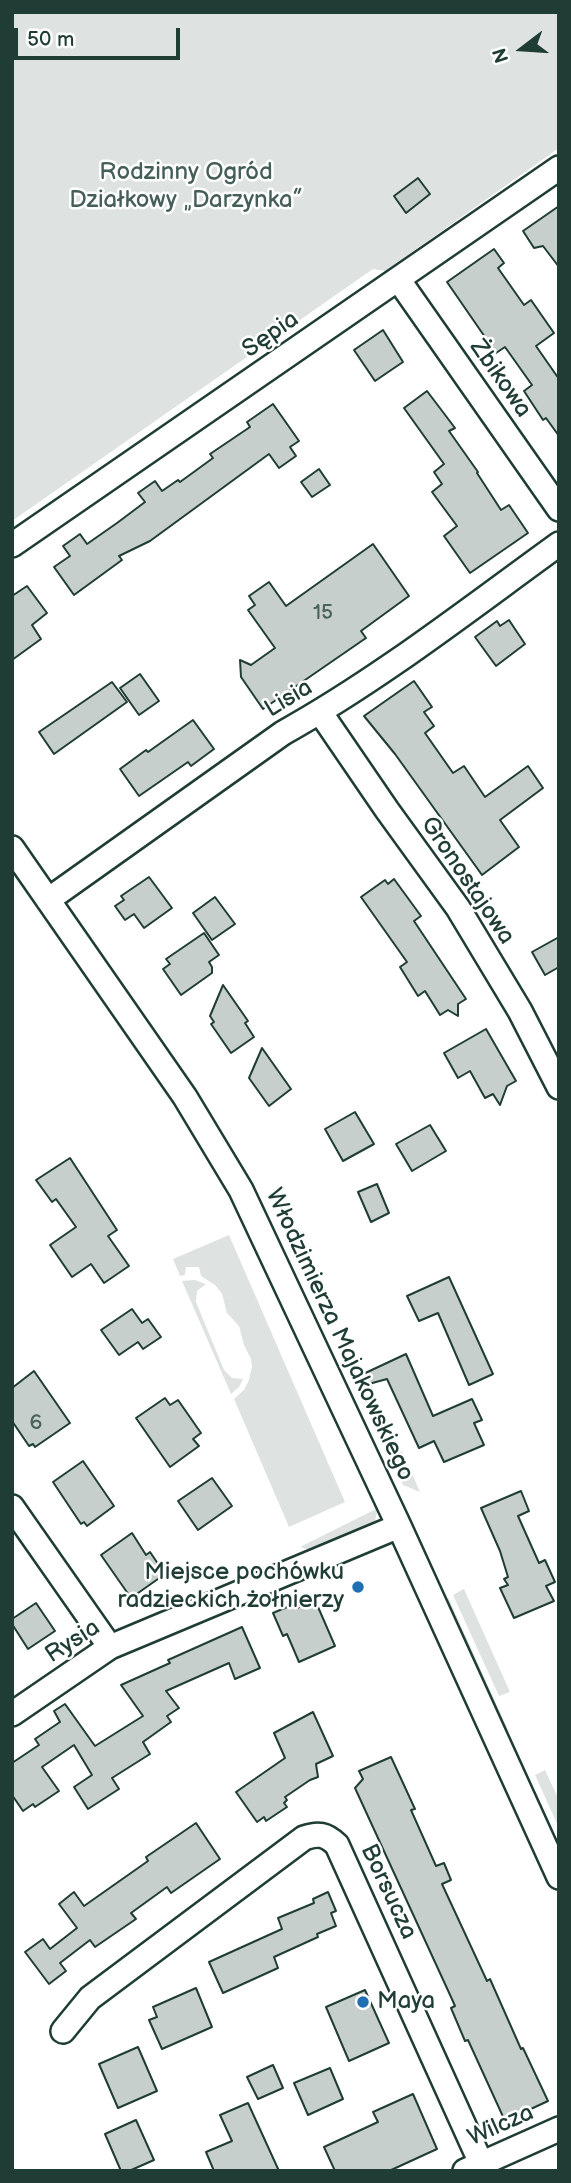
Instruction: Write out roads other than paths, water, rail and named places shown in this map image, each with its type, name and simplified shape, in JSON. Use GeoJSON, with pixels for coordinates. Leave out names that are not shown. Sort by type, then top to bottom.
{"type":"FeatureCollection","features":[{"type":"Feature","properties":{"kind":"street","name":"Sępia"},"geometry":{"type":"LineString","coordinates":[[12,545],[559,168]]}},
{"type":"Feature","properties":{"kind":"street","name":"Żbikowa"},"geometry":{"type":"LineString","coordinates":[[397,279],[559,509]]}},
{"type":"Feature","properties":{"kind":"street","name":"Lisia"},"geometry":{"type":"LineString","coordinates":[[48,900],[282,733],[320,712],[559,544]]}},
{"type":"Feature","properties":{"kind":"street","name":"Gronostajowa"},"geometry":{"type":"LineString","coordinates":[[320,712],[458,908],[520,1011],[559,1087]]}},
{"type":"Feature","properties":{"kind":"street","name":"Włodzimierza Majakowskiego"},"geometry":{"type":"LineString","coordinates":[[12,848],[185,1097],[242,1191],[399,1525],[559,1877]]}},
{"type":"Feature","properties":{"kind":"street"},"geometry":{"type":"LineString","coordinates":[[12,1507],[110,1647]]}},
{"type":"Feature","properties":{"kind":"street","name":"Rysia"},"geometry":{"type":"LineString","coordinates":[[12,1714],[110,1647],[399,1525]]}},
{"type":"Feature","properties":{"kind":"street","name":"Borsucza"},"geometry":{"type":"LineString","coordinates":[[63,2031],[90,1997],[304,1838],[317,1834],[328,1837],[337,1845],[343,1857],[473,2167]]}},
{"type":"Feature","properties":{"kind":"street","name":"Wilcza"},"geometry":{"type":"LineString","coordinates":[[473,2167],[559,2129]]}},
{"type":"Feature","properties":{"kind":"place","name":"Miejsce pochówku radzieckich żołnierzy"},"geometry":{"type":"Point","coordinates":[358,1587]}},
{"type":"Feature","properties":{"kind":"place","name":"Maya"},"geometry":{"type":"Point","coordinates":[363,2002]}},
{"type":"Feature","properties":{"kind":"park label","name":"Rodzinny Ogród Działkowy „Darzynka”"},"geometry":{"type":"Point","coordinates":[186,187]}}]}
